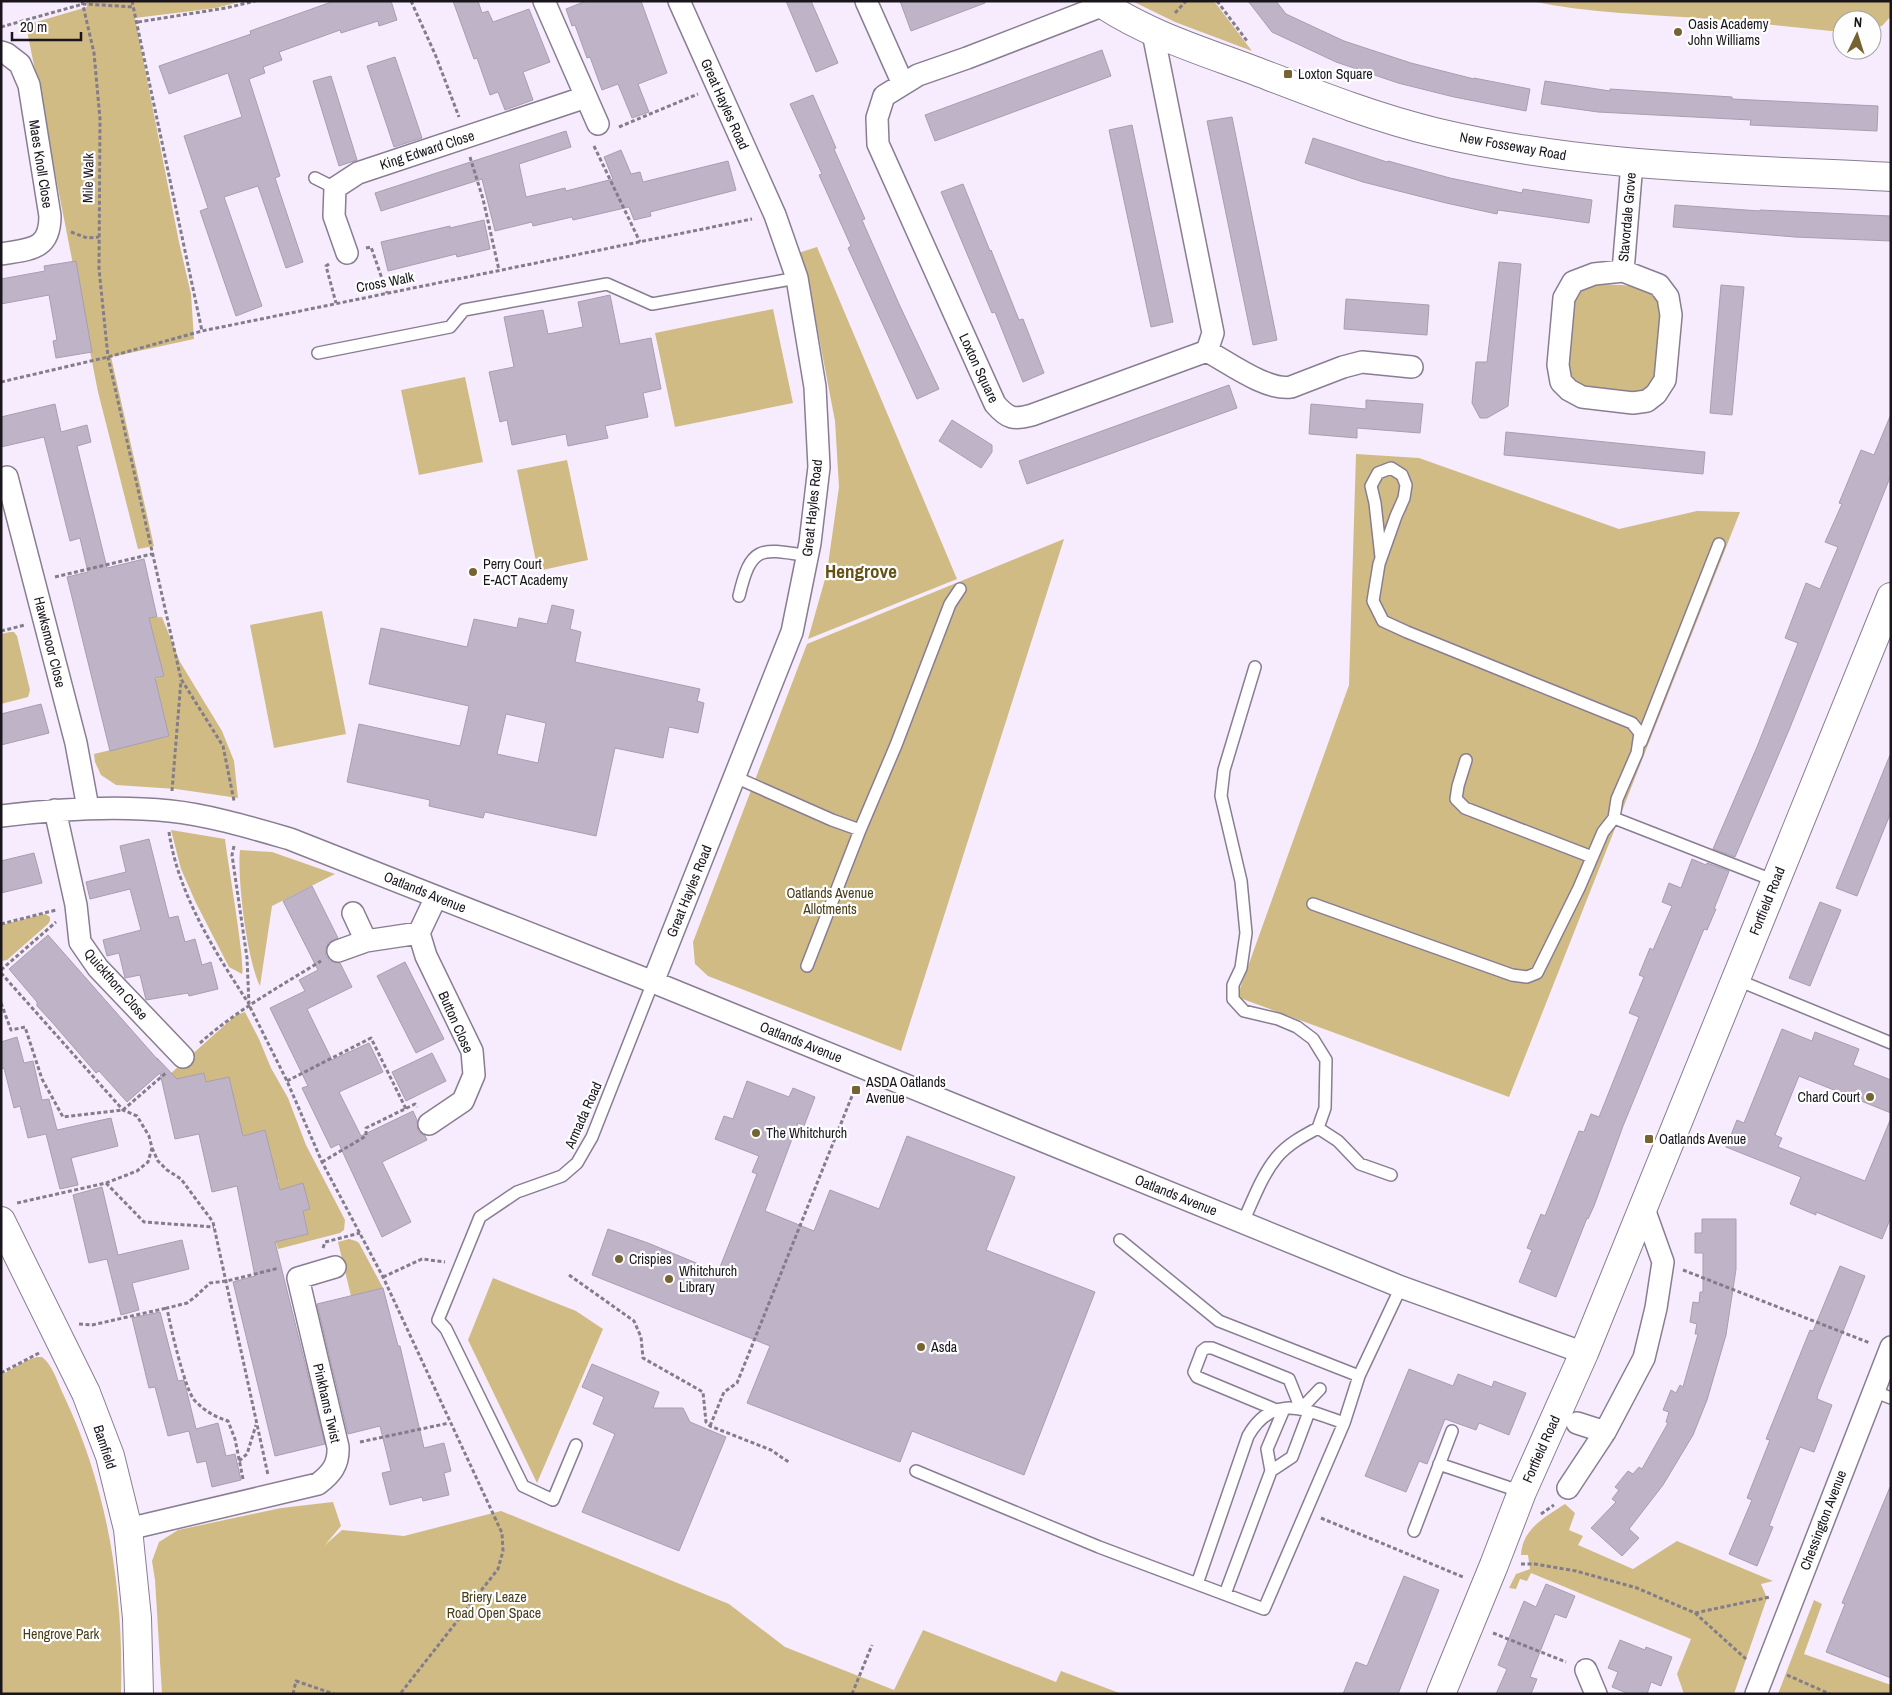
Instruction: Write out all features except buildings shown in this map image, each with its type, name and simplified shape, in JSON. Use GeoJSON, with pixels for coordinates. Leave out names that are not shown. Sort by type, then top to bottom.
{"type":"FeatureCollection","features":[{"type":"Feature","properties":{"kind":"street"},"geometry":{"type":"LineString","coordinates":[[544,1],[600,132]]}},
{"type":"Feature","properties":{"kind":"street","name":"Great Hayles Road"},"geometry":{"type":"LineString","coordinates":[[653,982],[792,632],[808,556],[818,458],[815,387],[797,278],[775,215],[679,1]]}},
{"type":"Feature","properties":{"kind":"street"},"geometry":{"type":"LineString","coordinates":[[866,1],[903,84]]}},
{"type":"Feature","properties":{"kind":"street","name":"Loxton Square"},"geometry":{"type":"LineString","coordinates":[[1102,3],[967,58],[918,75],[903,84],[884,96],[877,118],[878,144],[995,404],[1004,414],[1016,419],[1032,415],[1207,351]]}},
{"type":"Feature","properties":{"kind":"street","name":"New Fosseway Road"},"geometry":{"type":"LineString","coordinates":[[1102,3],[1126,20],[1153,33],[1326,98],[1435,132],[1557,155],[1632,163],[1891,177]]}},
{"type":"Feature","properties":{"kind":"street"},"geometry":{"type":"LineString","coordinates":[[1153,33],[1213,333],[1207,351],[1268,385],[1282,389],[1362,362],[1412,367]]}},
{"type":"Feature","properties":{"kind":"street","name":"Maes Knoll Close"},"geometry":{"type":"LineString","coordinates":[[1,52],[7,54],[20,64],[28,85],[50,224],[50,230],[46,238],[34,248],[1,254]]}},
{"type":"Feature","properties":{"kind":"street","name":"King Edward Close"},"geometry":{"type":"LineString","coordinates":[[335,188],[358,173],[586,97]]}},
{"type":"Feature","properties":{"kind":"street","name":"Stavordale Grove"},"geometry":{"type":"LineString","coordinates":[[1623,271],[1632,163]]}},
{"type":"Feature","properties":{"kind":"street"},"geometry":{"type":"LineString","coordinates":[[335,188],[334,216],[347,253]]}},
{"type":"Feature","properties":{"kind":"street","name":"Stavordale Grove"},"geometry":{"type":"LineString","coordinates":[[1623,271],[1659,285],[1668,297],[1671,315],[1665,380],[1656,394],[1647,401],[1633,402],[1582,397],[1569,390],[1561,382],[1558,365],[1564,298],[1573,282],[1594,274],[1623,271]]}},
{"type":"Feature","properties":{"kind":"street","name":"Hawksmoor Close"},"geometry":{"type":"LineString","coordinates":[[7,477],[76,743],[88,808]]}},
{"type":"Feature","properties":{"kind":"street","name":"Fortfield Road"},"geometry":{"type":"LineString","coordinates":[[1441,1694],[1522,1492],[1584,1353],[1891,597]]}},
{"type":"Feature","properties":{"kind":"street","name":"Oatlands Avenue"},"geometry":{"type":"LineString","coordinates":[[1,816],[88,808],[171,811],[290,838],[864,1067],[1401,1288],[1584,1353]]}},
{"type":"Feature","properties":{"kind":"street","name":"Quickthorn Close"},"geometry":{"type":"LineString","coordinates":[[55,810],[76,905],[80,942],[98,968],[183,1057]]}},
{"type":"Feature","properties":{"kind":"street"},"geometry":{"type":"LineString","coordinates":[[338,951],[366,941],[419,933],[436,897]]}},
{"type":"Feature","properties":{"kind":"street"},"geometry":{"type":"LineString","coordinates":[[353,912],[366,941]]}},
{"type":"Feature","properties":{"kind":"street","name":"Button Close"},"geometry":{"type":"LineString","coordinates":[[419,933],[426,956],[472,1051],[474,1075],[463,1100],[429,1124]]}},
{"type":"Feature","properties":{"kind":"street"},"geometry":{"type":"LineString","coordinates":[[1568,1488],[1605,1432],[1644,1358],[1656,1308],[1663,1262],[1643,1206]]}},
{"type":"Feature","properties":{"kind":"street","name":"Bamfield"},"geometry":{"type":"LineString","coordinates":[[8,1212],[86,1392],[110,1456],[128,1529],[137,1618],[139,1694]]}},
{"type":"Feature","properties":{"kind":"street"},"geometry":{"type":"LineString","coordinates":[[298,1278],[335,1267]]}},
{"type":"Feature","properties":{"kind":"street","name":"Pinkhams Twist"},"geometry":{"type":"LineString","coordinates":[[128,1529],[318,1484],[332,1474],[338,1455],[338,1447],[298,1278]]}},
{"type":"Feature","properties":{"kind":"street","name":"Chessington Avenue"},"geometry":{"type":"LineString","coordinates":[[1756,1694],[1794,1596],[1882,1394],[1888,1353]]}},
{"type":"Feature","properties":{"kind":"street","name":"Fortfield Road"},"geometry":{"type":"LineString","coordinates":[[1577,1423],[1605,1432]]}},
{"type":"Feature","properties":{"kind":"street"},"geometry":{"type":"LineString","coordinates":[[1586,1670],[1596,1694]]}},
{"type":"Feature","properties":{"kind":"lane"},"geometry":{"type":"LineString","coordinates":[[316,178],[335,188]]}},
{"type":"Feature","properties":{"kind":"lane"},"geometry":{"type":"LineString","coordinates":[[318,353],[450,328],[464,310],[607,284],[652,304],[797,278]]}},
{"type":"Feature","properties":{"kind":"lane"},"geometry":{"type":"LineString","coordinates":[[1382,556],[1371,486],[1378,473],[1391,468],[1402,475],[1406,485],[1404,498],[1382,556],[1373,601],[1384,621],[1632,723],[1640,733],[1637,753]]}},
{"type":"Feature","properties":{"kind":"lane"},"geometry":{"type":"LineString","coordinates":[[1313,904],[1512,975],[1527,977],[1537,973],[1579,888],[1603,832],[1614,818],[1617,799],[1719,544]]}},
{"type":"Feature","properties":{"kind":"lane"},"geometry":{"type":"LineString","coordinates":[[739,596],[747,566],[760,554],[779,551],[808,556]]}},
{"type":"Feature","properties":{"kind":"lane"},"geometry":{"type":"LineString","coordinates":[[807,966],[860,830],[896,745],[950,604],[960,589]]}},
{"type":"Feature","properties":{"kind":"lane"},"geometry":{"type":"LineString","coordinates":[[1243,1222],[1258,1187],[1277,1157],[1298,1138],[1318,1128],[1325,1108],[1326,1060],[1313,1039],[1297,1027],[1278,1019],[1244,1011],[1233,999],[1233,986],[1241,968],[1246,933],[1241,881],[1221,796],[1224,770],[1255,667]]}},
{"type":"Feature","properties":{"kind":"lane"},"geometry":{"type":"LineString","coordinates":[[1466,760],[1456,799],[1465,808],[1592,857]]}},
{"type":"Feature","properties":{"kind":"lane"},"geometry":{"type":"LineString","coordinates":[[735,777],[832,820],[860,830]]}},
{"type":"Feature","properties":{"kind":"lane"},"geometry":{"type":"LineString","coordinates":[[1614,818],[1775,881]]}},
{"type":"Feature","properties":{"kind":"lane"},"geometry":{"type":"LineString","coordinates":[[1735,980],[1891,1043]]}},
{"type":"Feature","properties":{"kind":"lane","name":"Armada Road"},"geometry":{"type":"LineString","coordinates":[[576,1445],[553,1500],[523,1486],[446,1329],[438,1320],[480,1217],[517,1192],[562,1176],[577,1162],[592,1137],[653,982]]}},
{"type":"Feature","properties":{"kind":"lane"},"geometry":{"type":"LineString","coordinates":[[1318,1128],[1338,1141],[1360,1164],[1390,1175]]}},
{"type":"Feature","properties":{"kind":"lane"},"geometry":{"type":"LineString","coordinates":[[1120,1240],[1219,1321],[1359,1376]]}},
{"type":"Feature","properties":{"kind":"lane"},"geometry":{"type":"LineString","coordinates":[[916,1471],[1099,1547],[1264,1609],[1344,1423],[1359,1376],[1401,1288]]}},
{"type":"Feature","properties":{"kind":"lane"},"geometry":{"type":"LineString","coordinates":[[1305,1410],[1289,1378],[1212,1348],[1206,1348],[1202,1351],[1194,1372],[1197,1377],[1279,1409],[1305,1410],[1344,1423]]}},
{"type":"Feature","properties":{"kind":"lane"},"geometry":{"type":"LineString","coordinates":[[1271,1471],[1292,1457],[1305,1410],[1320,1389]]}},
{"type":"Feature","properties":{"kind":"lane"},"geometry":{"type":"LineString","coordinates":[[1225,1594],[1271,1471],[1268,1449],[1279,1409]]}},
{"type":"Feature","properties":{"kind":"lane"},"geometry":{"type":"LineString","coordinates":[[1197,1584],[1248,1436],[1255,1423],[1279,1409]]}},
{"type":"Feature","properties":{"kind":"lane"},"geometry":{"type":"LineString","coordinates":[[1414,1531],[1452,1431]]}},
{"type":"Feature","properties":{"kind":"lane"},"geometry":{"type":"LineString","coordinates":[[1439,1464],[1522,1492]]}},
{"type":"Feature","properties":{"kind":"path"},"geometry":{"type":"LineString","coordinates":[[132,1],[138,22],[202,331]]}},
{"type":"Feature","properties":{"kind":"path"},"geometry":{"type":"LineString","coordinates":[[138,22],[226,8],[255,1]]}},
{"type":"Feature","properties":{"kind":"path"},"geometry":{"type":"LineString","coordinates":[[1217,1],[1256,53],[1254,71]]}},
{"type":"Feature","properties":{"kind":"path"},"geometry":{"type":"LineString","coordinates":[[1,27],[83,3],[134,8]]}},
{"type":"Feature","properties":{"kind":"path","name":"Mile Walk"},"geometry":{"type":"LineString","coordinates":[[83,3],[94,53],[100,119],[99,269],[108,357],[180,680]]}},
{"type":"Feature","properties":{"kind":"path"},"geometry":{"type":"LineString","coordinates":[[640,242],[600,132],[717,86]]}},
{"type":"Feature","properties":{"kind":"path","name":"Cross Walk"},"geometry":{"type":"LineString","coordinates":[[1,382],[108,357],[202,331],[775,215]]}},
{"type":"Feature","properties":{"kind":"path"},"geometry":{"type":"LineString","coordinates":[[50,224],[87,238],[99,238]]}},
{"type":"Feature","properties":{"kind":"path"},"geometry":{"type":"LineString","coordinates":[[34,582],[152,554]]}},
{"type":"Feature","properties":{"kind":"path"},"geometry":{"type":"LineString","coordinates":[[180,680],[169,830],[178,872],[193,907],[226,968],[249,1004],[287,1081],[322,1162],[382,1277],[502,1534],[504,1551],[498,1569],[400,1694]]}},
{"type":"Feature","properties":{"kind":"path"},"geometry":{"type":"LineString","coordinates":[[180,680],[223,746],[239,825],[232,855],[247,958],[249,1004]]}},
{"type":"Feature","properties":{"kind":"path"},"geometry":{"type":"LineString","coordinates":[[1,924],[76,905]]}},
{"type":"Feature","properties":{"kind":"path"},"geometry":{"type":"LineString","coordinates":[[76,905],[1,972],[123,1110],[137,1116],[149,1136],[158,1161],[167,1170],[181,1179],[213,1222],[272,1494]]}},
{"type":"Feature","properties":{"kind":"path"},"geometry":{"type":"LineString","coordinates":[[1,1003],[11,1030],[25,1026],[42,1080],[63,1117],[123,1110],[224,1022],[249,1004],[338,951]]}},
{"type":"Feature","properties":{"kind":"path"},"geometry":{"type":"LineString","coordinates":[[287,1081],[370,1038],[406,1109]]}},
{"type":"Feature","properties":{"kind":"path"},"geometry":{"type":"LineString","coordinates":[[710,1426],[724,1392],[737,1383],[864,1067]]}},
{"type":"Feature","properties":{"kind":"path"},"geometry":{"type":"LineString","coordinates":[[322,1162],[366,1136],[366,1128],[415,1104],[429,1124]]}},
{"type":"Feature","properties":{"kind":"path"},"geometry":{"type":"LineString","coordinates":[[8,1212],[106,1183],[137,1171],[148,1162],[152,1148]]}},
{"type":"Feature","properties":{"kind":"path"},"geometry":{"type":"LineString","coordinates":[[106,1183],[144,1222],[214,1227]]}},
{"type":"Feature","properties":{"kind":"path"},"geometry":{"type":"LineString","coordinates":[[382,1277],[422,1259],[461,1264]]}},
{"type":"Feature","properties":{"kind":"path"},"geometry":{"type":"LineString","coordinates":[[1663,1262],[1874,1345],[1872,1354],[1888,1353]]}},
{"type":"Feature","properties":{"kind":"path"},"geometry":{"type":"LineString","coordinates":[[248,1500],[238,1461],[235,1440],[228,1421],[213,1416],[194,1400],[186,1381],[167,1308],[187,1303],[195,1298],[210,1282],[226,1281],[284,1267],[298,1278]]}},
{"type":"Feature","properties":{"kind":"path"},"geometry":{"type":"LineString","coordinates":[[569,1275],[634,1321],[641,1337],[643,1358],[703,1392],[706,1422],[710,1426],[770,1450],[790,1463]]}},
{"type":"Feature","properties":{"kind":"path"},"geometry":{"type":"LineString","coordinates":[[338,1447],[449,1423]]}},
{"type":"Feature","properties":{"kind":"path"},"geometry":{"type":"LineString","coordinates":[[238,1461],[247,1454],[257,1424]]}},
{"type":"Feature","properties":{"kind":"path"},"geometry":{"type":"LineString","coordinates":[[1307,1512],[1470,1580]]}},
{"type":"Feature","properties":{"kind":"path"},"geometry":{"type":"LineString","coordinates":[[1494,1565],[1508,1569],[1522,1564],[1535,1564],[1576,1571],[1637,1588],[1695,1613],[1747,1660],[1830,1694]]}},
{"type":"Feature","properties":{"kind":"path"},"geometry":{"type":"LineString","coordinates":[[1695,1613],[1767,1598],[1794,1596]]}},
{"type":"Feature","properties":{"kind":"path"},"geometry":{"type":"LineString","coordinates":[[1469,1624],[1586,1670]]}},
{"type":"Feature","properties":{"kind":"path"},"geometry":{"type":"LineString","coordinates":[[852,1694],[872,1645]]}},
{"type":"Feature","properties":{"kind":"path"},"geometry":{"type":"LineString","coordinates":[[293,1694],[296,1681],[334,1694]]}},
{"type":"Feature","properties":{"kind":"green space"},"geometry":{"type":"Polygon","coordinates":[[[86,1],[243,1],[216,8],[135,18],[191,294],[194,339],[111,357],[154,546],[138,549],[98,392],[26,25],[87,7],[86,1]]]}},
{"type":"Feature","properties":{"kind":"green space"},"geometry":{"type":"Polygon","coordinates":[[[1132,1],[1214,1],[1252,51],[1175,22],[1132,1]]]}},
{"type":"Feature","properties":{"kind":"green space"},"geometry":{"type":"Polygon","coordinates":[[[1531,1],[1891,1],[1891,16],[1882,26],[1882,10],[1832,10],[1831,31],[1725,20],[1575,9],[1531,1]]]}},
{"type":"Feature","properties":{"kind":"green space"},"geometry":{"type":"Polygon","coordinates":[[[817,247],[957,579],[808,639],[827,572],[839,487],[835,421],[814,311],[795,254],[817,247]]]}},
{"type":"Feature","properties":{"kind":"green space"},"geometry":{"type":"Polygon","coordinates":[[[1588,284],[1639,287],[1650,292],[1656,300],[1662,324],[1657,373],[1654,381],[1645,390],[1632,394],[1583,387],[1572,377],[1567,366],[1573,295],[1588,284]]]}},
{"type":"Feature","properties":{"kind":"green space"},"geometry":{"type":"Polygon","coordinates":[[[773,309],[793,403],[675,427],[655,333],[773,309]]]}},
{"type":"Feature","properties":{"kind":"green space"},"geometry":{"type":"Polygon","coordinates":[[[465,377],[483,462],[419,475],[401,390],[465,377]]]}},
{"type":"Feature","properties":{"kind":"green space"},"geometry":{"type":"Polygon","coordinates":[[[1356,454],[1419,458],[1619,529],[1697,511],[1740,512],[1509,1097],[1237,997],[1349,685],[1356,454]]]}},
{"type":"Feature","properties":{"kind":"green space"},"geometry":{"type":"Polygon","coordinates":[[[567,460],[588,560],[538,571],[517,470],[567,460]]]}},
{"type":"Feature","properties":{"kind":"green space","name":"Oatlands Avenue Allotments"},"geometry":{"type":"Polygon","coordinates":[[[1064,539],[901,1051],[708,976],[695,964],[693,942],[807,644],[1064,539]]]}},
{"type":"Feature","properties":{"kind":"green space"},"geometry":{"type":"Polygon","coordinates":[[[322,611],[346,734],[274,748],[250,625],[322,611]]]}},
{"type":"Feature","properties":{"kind":"green space"},"geometry":{"type":"Polygon","coordinates":[[[162,617],[180,662],[222,731],[234,761],[238,798],[176,789],[116,785],[101,775],[95,762],[94,754],[169,736],[155,679],[164,676],[149,618],[162,617]]]}},
{"type":"Feature","properties":{"kind":"green space"},"geometry":{"type":"Polygon","coordinates":[[[14,632],[17,636],[30,690],[28,697],[1,704],[1,634],[14,632]]]}},
{"type":"Feature","properties":{"kind":"green space"},"geometry":{"type":"Polygon","coordinates":[[[171,830],[225,839],[239,932],[242,974],[229,967],[196,903],[181,869],[171,830]]]}},
{"type":"Feature","properties":{"kind":"green space"},"geometry":{"type":"Polygon","coordinates":[[[240,850],[272,852],[335,874],[272,906],[260,986],[251,958],[244,919],[239,863],[240,850]]]}},
{"type":"Feature","properties":{"kind":"green space"},"geometry":{"type":"Polygon","coordinates":[[[45,914],[50,917],[48,924],[7,960],[1,961],[1,925],[45,914]]]}},
{"type":"Feature","properties":{"kind":"green space"},"geometry":{"type":"Polygon","coordinates":[[[245,1012],[271,1068],[288,1098],[306,1145],[345,1220],[344,1230],[340,1233],[278,1249],[275,1240],[308,1234],[303,1211],[310,1209],[303,1184],[280,1190],[278,1179],[271,1180],[265,1131],[242,1136],[206,1082],[204,1073],[170,1081],[169,1075],[236,1015],[245,1012]]]}},
{"type":"Feature","properties":{"kind":"green space"},"geometry":{"type":"Polygon","coordinates":[[[349,1239],[359,1243],[383,1288],[351,1296],[338,1242],[349,1239]]]}},
{"type":"Feature","properties":{"kind":"green space"},"geometry":{"type":"Polygon","coordinates":[[[493,1278],[576,1311],[603,1329],[537,1483],[468,1340],[493,1278]]]}},
{"type":"Feature","properties":{"kind":"green space","name":"Hengrove Park"},"geometry":{"type":"Polygon","coordinates":[[[37,1357],[42,1357],[46,1360],[55,1375],[79,1431],[92,1467],[102,1504],[116,1579],[120,1617],[121,1694],[1,1694],[1,1375],[37,1357]]]}},
{"type":"Feature","properties":{"kind":"green space","name":"Briery Leaze Road Open Space"},"geometry":{"type":"Polygon","coordinates":[[[333,1502],[341,1526],[325,1545],[342,1530],[404,1536],[501,1511],[729,1604],[785,1647],[894,1690],[923,1630],[1056,1682],[1061,1671],[1122,1694],[162,1694],[155,1580],[152,1561],[159,1542],[178,1530],[281,1508],[333,1502]]]}},
{"type":"Feature","properties":{"kind":"green space"},"geometry":{"type":"Polygon","coordinates":[[[1565,1504],[1575,1513],[1569,1530],[1583,1536],[1578,1545],[1633,1569],[1677,1541],[1773,1581],[1761,1584],[1767,1598],[1734,1694],[1684,1694],[1677,1674],[1691,1639],[1531,1573],[1527,1581],[1520,1579],[1516,1589],[1509,1588],[1516,1574],[1530,1569],[1528,1555],[1521,1555],[1525,1538],[1543,1519],[1565,1504]]]}},
{"type":"Feature","properties":{"kind":"green space"},"geometry":{"type":"Polygon","coordinates":[[[1814,1600],[1822,1604],[1804,1654],[1891,1685],[1891,1694],[1778,1694],[1814,1600]]]}},
{"type":"Feature","properties":{"kind":"place","name":"Oasis Academy John Williams"},"geometry":{"type":"Point","coordinates":[1678,32]}},
{"type":"Feature","properties":{"kind":"place","name":"Loxton Square"},"geometry":{"type":"Point","coordinates":[1288,74]}},
{"type":"Feature","properties":{"kind":"place","name":"Perry Court E-ACT Academy"},"geometry":{"type":"Point","coordinates":[473,572]}},
{"type":"Feature","properties":{"kind":"place","name":"ASDA Oatlands Avenue"},"geometry":{"type":"Point","coordinates":[856,1090]}},
{"type":"Feature","properties":{"kind":"place","name":"Chard Court"},"geometry":{"type":"Point","coordinates":[1870,1097]}},
{"type":"Feature","properties":{"kind":"place","name":"The Whitchurch"},"geometry":{"type":"Point","coordinates":[756,1133]}},
{"type":"Feature","properties":{"kind":"place","name":"Oatlands Avenue"},"geometry":{"type":"Point","coordinates":[1649,1139]}},
{"type":"Feature","properties":{"kind":"place","name":"Crispies"},"geometry":{"type":"Point","coordinates":[619,1259]}},
{"type":"Feature","properties":{"kind":"place","name":"Whitchurch Library"},"geometry":{"type":"Point","coordinates":[669,1279]}},
{"type":"Feature","properties":{"kind":"place","name":"Asda"},"geometry":{"type":"Point","coordinates":[921,1347]}},
{"type":"Feature","properties":{"kind":"district","name":"Hengrove"},"geometry":{"type":"Point","coordinates":[861,571]}}]}
